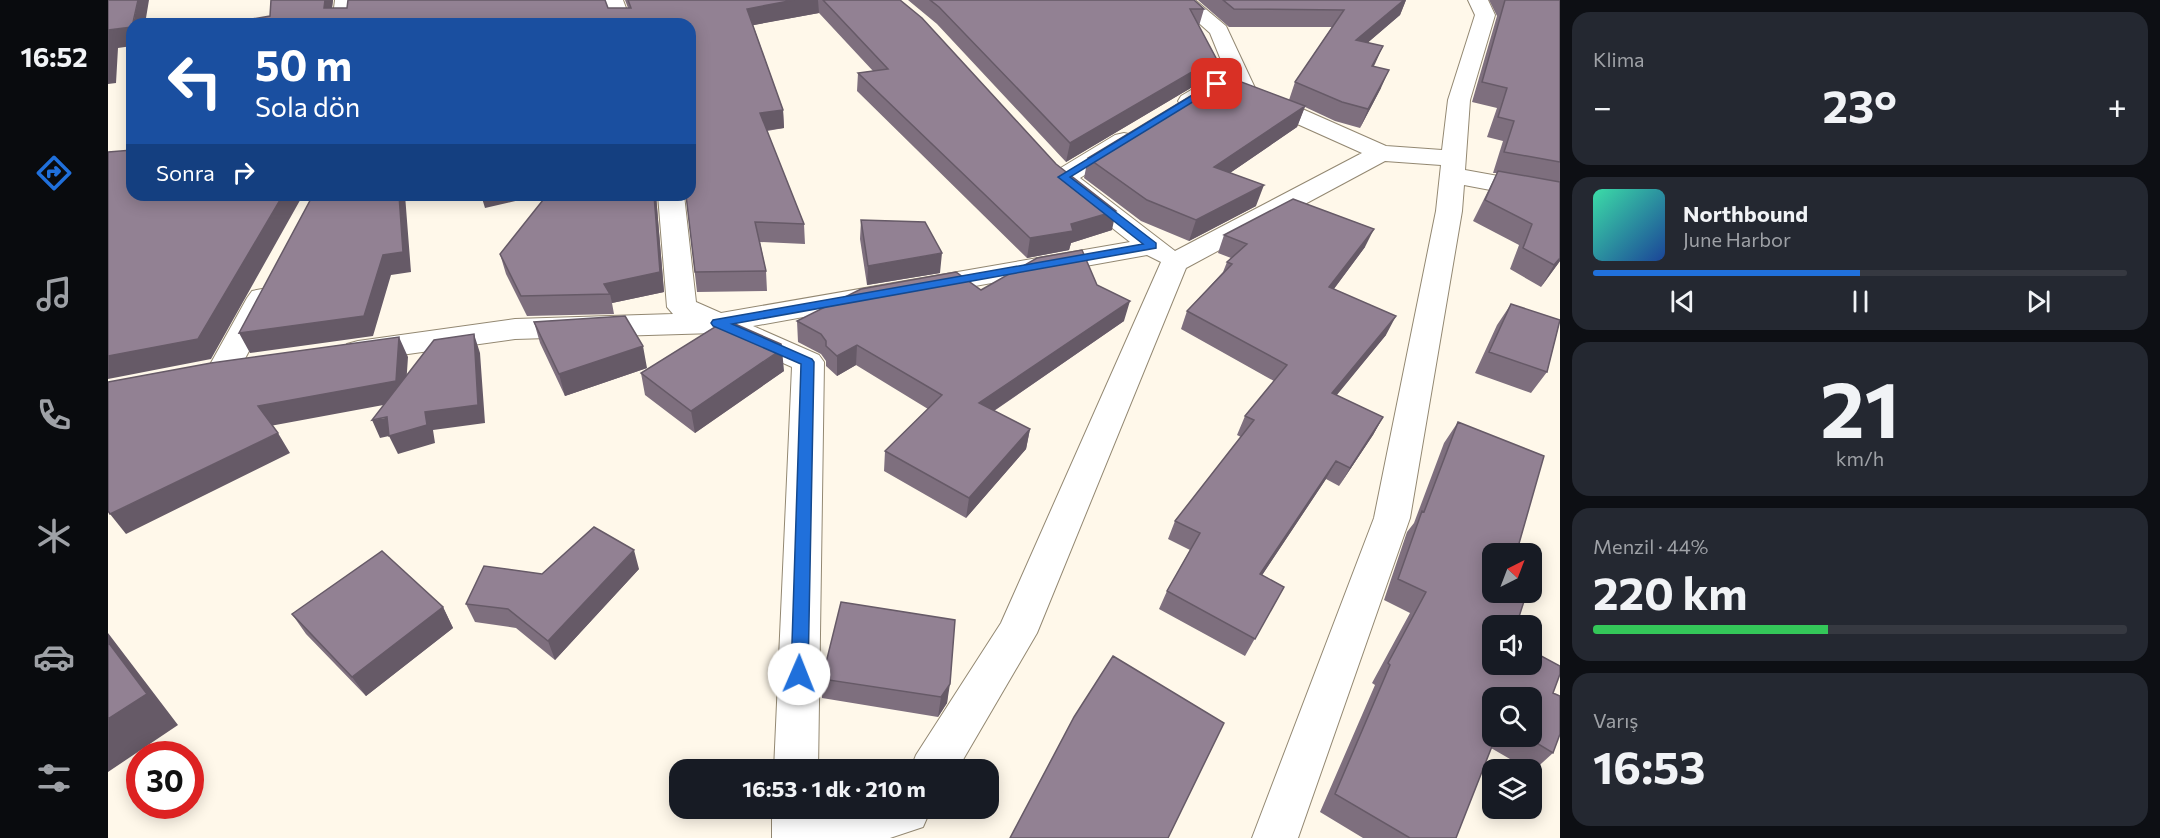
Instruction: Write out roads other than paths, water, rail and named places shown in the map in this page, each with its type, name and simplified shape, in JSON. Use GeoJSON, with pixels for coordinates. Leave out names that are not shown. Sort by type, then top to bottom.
{"type":"FeatureCollection","features":[{"type":"Feature","properties":{"kind":"street"},"geometry":{"type":"LineString","coordinates":[[343,18],[345,0]]}},
{"type":"Feature","properties":{"kind":"street"},"geometry":{"type":"LineString","coordinates":[[613,0],[620,18]]}},
{"type":"Feature","properties":{"kind":"street"},"geometry":{"type":"LineString","coordinates":[[1183,0],[1219,30],[1245,93],[1381,153],[1453,167],[1560,195]]}},
{"type":"Feature","properties":{"kind":"street"},"geometry":{"type":"LineString","coordinates":[[1275,838],[1392,518],[1449,211],[1459,100],[1485,15],[1478,0]]}},
{"type":"Feature","properties":{"kind":"street"},"geometry":{"type":"LineString","coordinates":[[1163,254],[1056,168],[1155,122],[1236,73]]}},
{"type":"Feature","properties":{"kind":"street"},"geometry":{"type":"LineString","coordinates":[[328,356],[516,329],[717,323],[1163,254],[1381,153]]}},
{"type":"Feature","properties":{"kind":"street"},"geometry":{"type":"LineString","coordinates":[[672,201],[682,307],[807,362],[796,759]]}},
{"type":"Feature","properties":{"kind":"street"},"geometry":{"type":"LineString","coordinates":[[939,759],[1017,633],[1163,254]]}},
{"type":"Feature","properties":{"kind":"street"},"geometry":{"type":"LineString","coordinates":[[258,365],[212,372],[273,278]]}},
{"type":"Feature","properties":{"kind":"street"},"geometry":{"type":"LineString","coordinates":[[795,819],[795,838]]}},
{"type":"Feature","properties":{"kind":"street"},"geometry":{"type":"LineString","coordinates":[[804,838],[902,819]]}}]}
